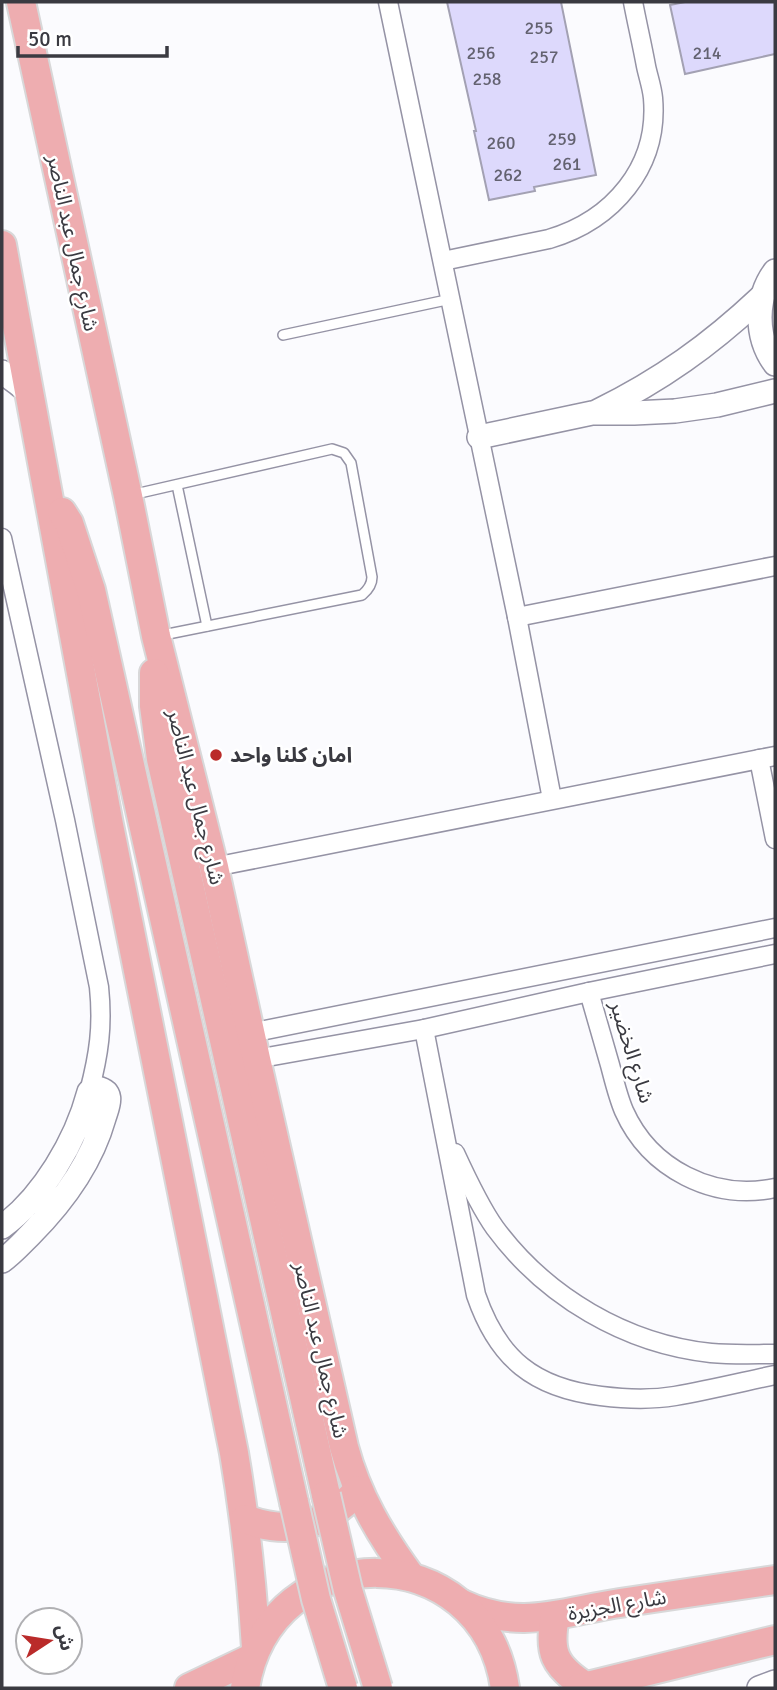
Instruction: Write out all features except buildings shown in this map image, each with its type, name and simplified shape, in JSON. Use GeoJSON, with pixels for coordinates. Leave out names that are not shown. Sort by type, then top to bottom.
{"type":"FeatureCollection","features":[{"type":"Feature","properties":{"kind":"main road","name":"شارع جمال عبد الناصر"},"geometry":{"type":"LineString","coordinates":[[21,2],[156,636],[214,867],[344,1447],[350,1471],[370,1516],[411,1577]]}},
{"type":"Feature","properties":{"kind":"main road"},"geometry":{"type":"LineString","coordinates":[[2,245],[108,825],[234,1453],[253,1585],[254,1653],[245,1688]]}},
{"type":"Feature","properties":{"kind":"main road"},"geometry":{"type":"LineString","coordinates":[[45,482],[69,523],[91,590],[316,1599],[343,1688]]}},
{"type":"Feature","properties":{"kind":"main road"},"geometry":{"type":"LineString","coordinates":[[156,636],[153,682],[161,760],[348,1590],[378,1688]]}},
{"type":"Feature","properties":{"kind":"main road"},"geometry":{"type":"LineString","coordinates":[[245,1520],[275,1527],[306,1525],[335,1512],[358,1490]]}},
{"type":"Feature","properties":{"kind":"main road"},"geometry":{"type":"LineString","coordinates":[[189,1688],[254,1653],[270,1625],[288,1606],[309,1590],[333,1579],[359,1573],[385,1572],[411,1577],[437,1587],[460,1603],[479,1622],[493,1645],[503,1670],[505,1688]]}},
{"type":"Feature","properties":{"kind":"main road","name":"شارع الجزيرة"},"geometry":{"type":"LineString","coordinates":[[460,1603],[478,1611],[506,1617],[536,1619],[775,1580]]}},
{"type":"Feature","properties":{"kind":"main road"},"geometry":{"type":"LineString","coordinates":[[555,1616],[551,1637],[556,1657],[567,1674],[582,1687],[775,1640]]}},
{"type":"Feature","properties":{"kind":"street"},"geometry":{"type":"LineString","coordinates":[[388,2],[480,437],[552,799]]}},
{"type":"Feature","properties":{"kind":"street"},"geometry":{"type":"LineString","coordinates":[[443,261],[566,234],[597,218],[622,194],[641,164],[653,114],[653,96],[633,2]]}},
{"type":"Feature","properties":{"kind":"street"},"geometry":{"type":"LineString","coordinates":[[592,413],[629,396],[699,351],[731,326],[761,297],[775,271]]}},
{"type":"Feature","properties":{"kind":"street"},"geometry":{"type":"LineString","coordinates":[[761,297],[760,331],[775,364]]}},
{"type":"Feature","properties":{"kind":"street"},"geometry":{"type":"LineString","coordinates":[[2,373],[29,393]]}},
{"type":"Feature","properties":{"kind":"street"},"geometry":{"type":"LineString","coordinates":[[480,437],[592,413],[675,411],[717,405],[775,391]]}},
{"type":"Feature","properties":{"kind":"street"},"geometry":{"type":"LineString","coordinates":[[2,538],[65,820],[102,1013],[97,1060],[78,1128],[33,1198],[14,1219],[2,1227]]}},
{"type":"Feature","properties":{"kind":"street"},"geometry":{"type":"LineString","coordinates":[[517,617],[775,566]]}},
{"type":"Feature","properties":{"kind":"street"},"geometry":{"type":"LineString","coordinates":[[214,867],[767,758],[775,839]]}},
{"type":"Feature","properties":{"kind":"street"},"geometry":{"type":"LineString","coordinates":[[253,1046],[775,928]]}},
{"type":"Feature","properties":{"kind":"street"},"geometry":{"type":"LineString","coordinates":[[253,1046],[425,1029],[775,954]]}},
{"type":"Feature","properties":{"kind":"street","name":"شارع الخضير"},"geometry":{"type":"LineString","coordinates":[[589,992],[624,1110],[647,1146],[680,1174],[699,1183],[741,1191],[775,1188]]}},
{"type":"Feature","properties":{"kind":"street"},"geometry":{"type":"LineString","coordinates":[[425,1029],[476,1295],[493,1335],[521,1367],[558,1388],[586,1395],[645,1399],[674,1396],[775,1374]]}},
{"type":"Feature","properties":{"kind":"street"},"geometry":{"type":"LineString","coordinates":[[2,1261],[63,1199],[93,1149],[109,1102],[108,1094],[102,1088],[97,1087],[89,1092]]}},
{"type":"Feature","properties":{"kind":"street"},"geometry":{"type":"LineString","coordinates":[[442,1124],[466,1177],[493,1225],[530,1269],[575,1304],[626,1331],[672,1346],[710,1353],[775,1354]]}},
{"type":"Feature","properties":{"kind":"street"},"geometry":{"type":"LineString","coordinates":[[759,1688],[775,1682]]}},
{"type":"Feature","properties":{"kind":"lane"},"geometry":{"type":"LineString","coordinates":[[283,335],[451,299]]}},
{"type":"Feature","properties":{"kind":"lane"},"geometry":{"type":"LineString","coordinates":[[128,496],[332,449],[344,453],[351,463],[372,577],[366,592],[362,595],[156,636]]}},
{"type":"Feature","properties":{"kind":"lane"},"geometry":{"type":"LineString","coordinates":[[177,485],[207,626]]}},
{"type":"Feature","properties":{"kind":"place","name":"امان كلنا واحد"},"geometry":{"type":"Point","coordinates":[216,755]}}]}
